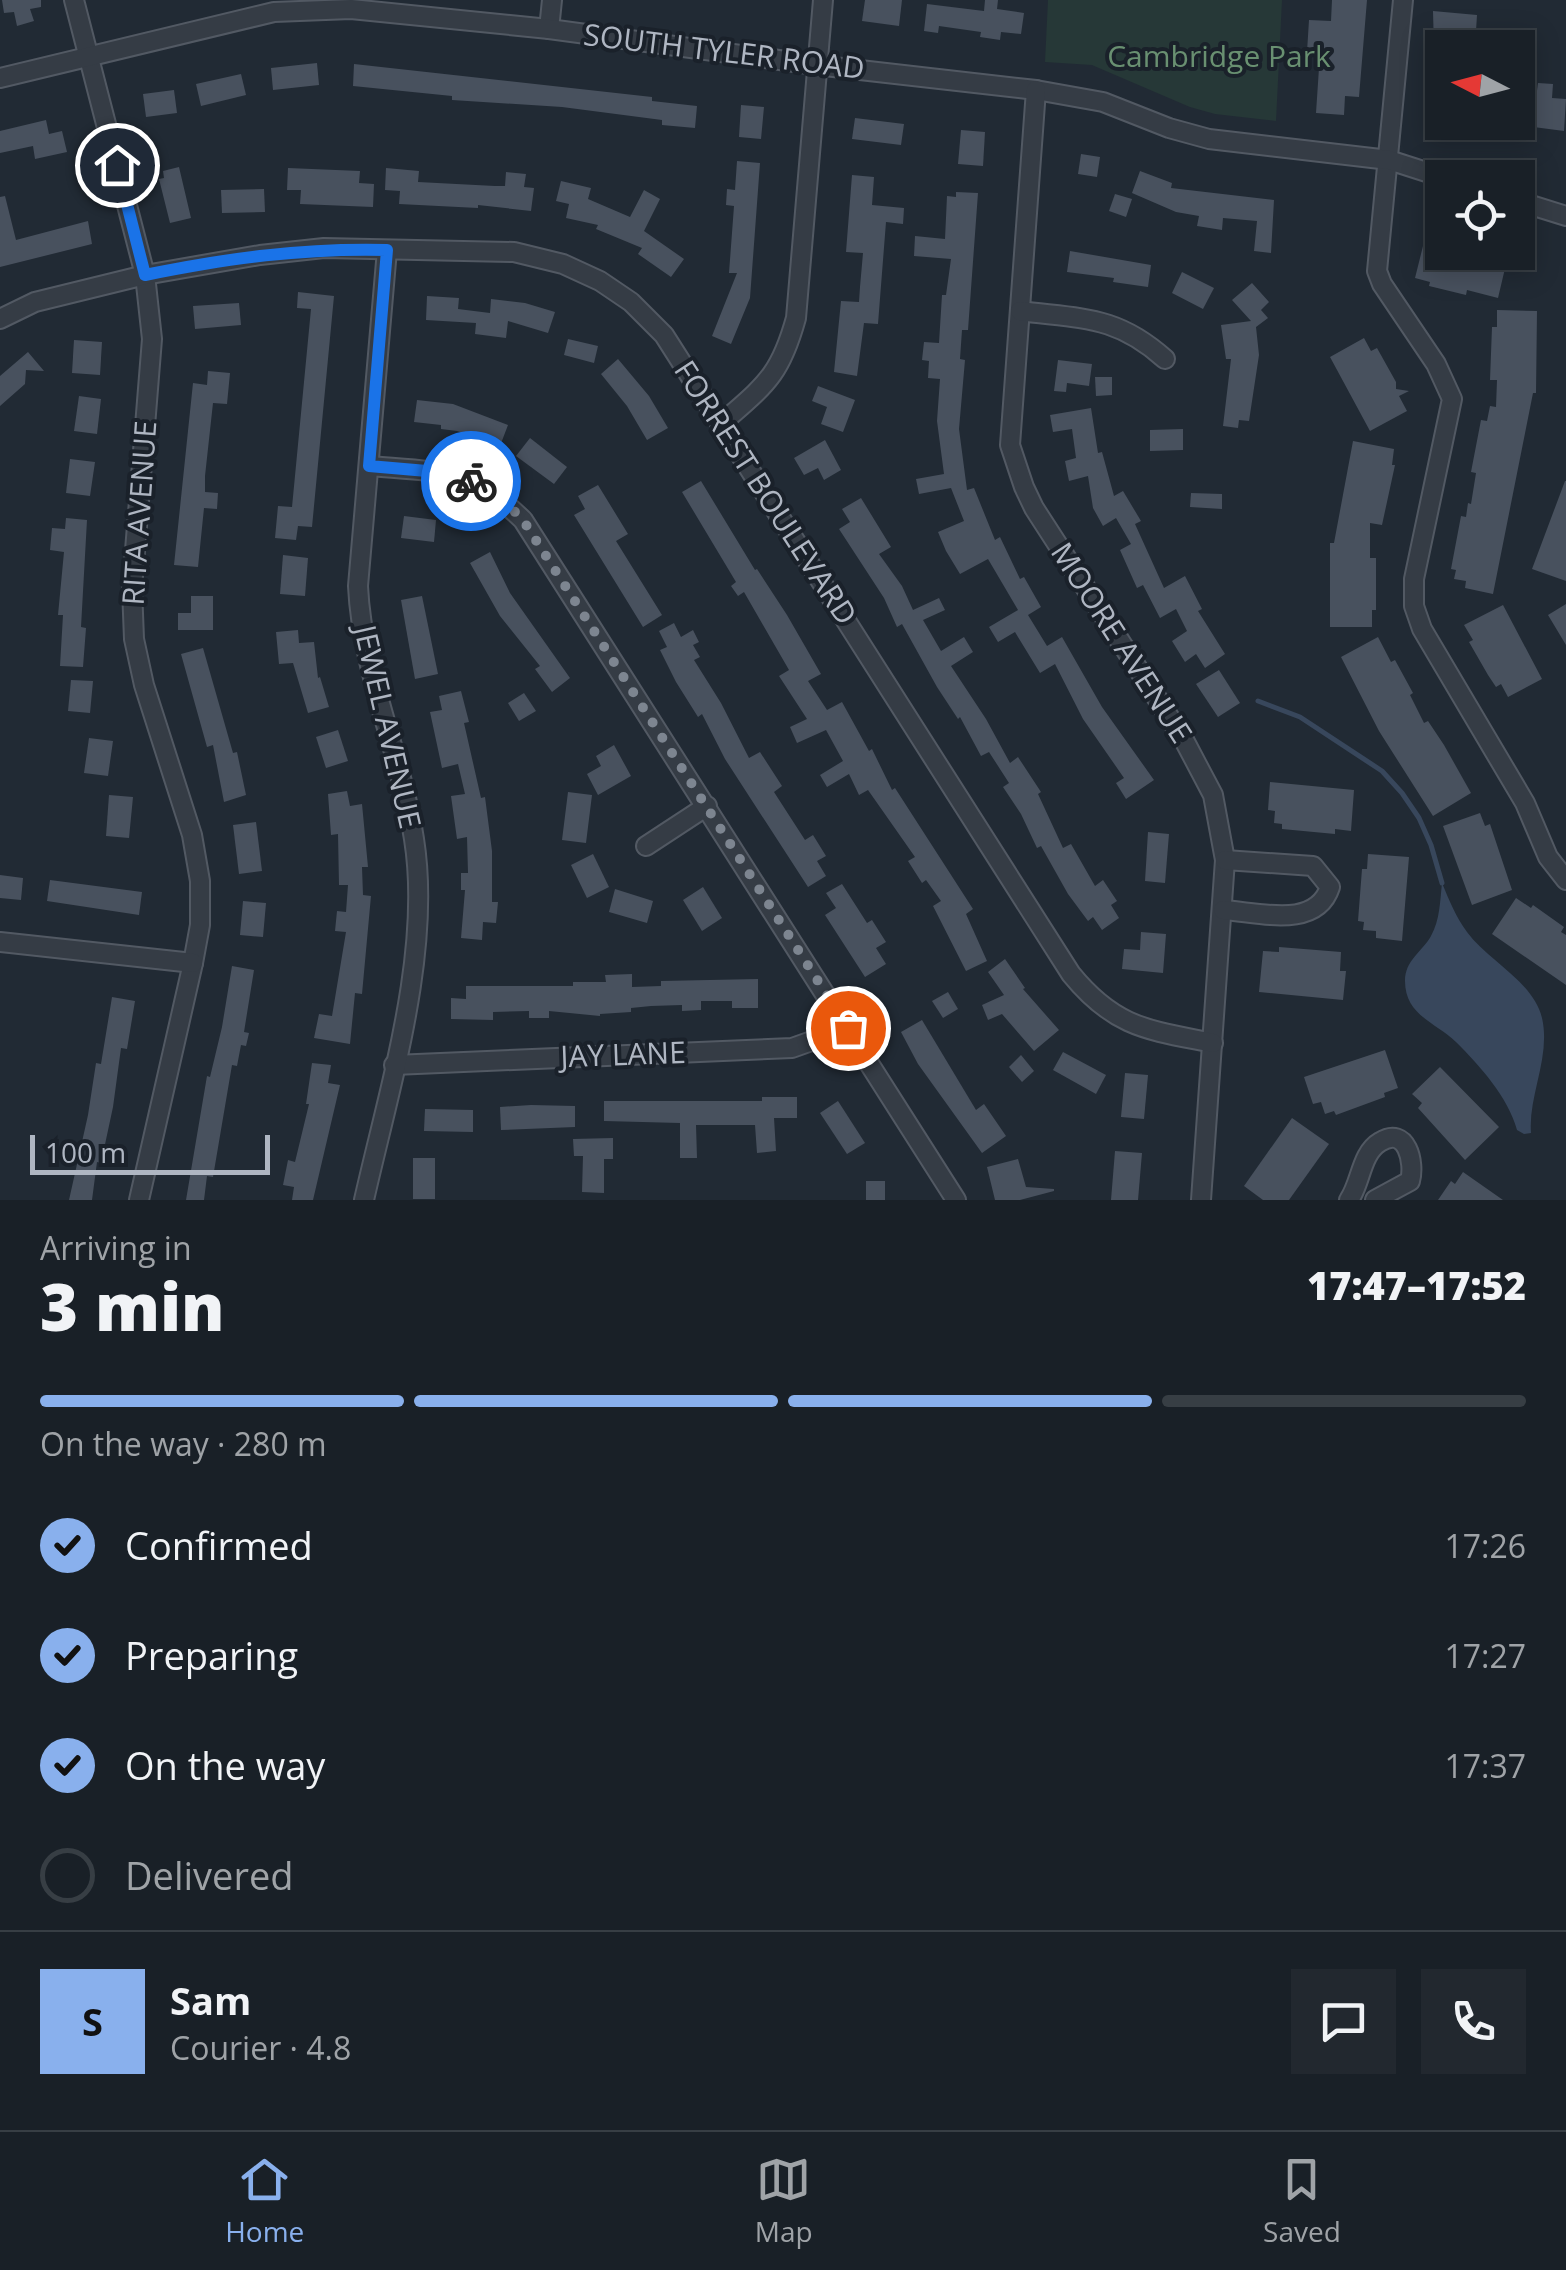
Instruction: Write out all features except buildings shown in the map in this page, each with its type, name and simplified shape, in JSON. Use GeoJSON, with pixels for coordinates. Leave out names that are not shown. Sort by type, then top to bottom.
{"type":"FeatureCollection","features":[{"type":"Feature","properties":{"kind":"street","name":"RITA AVENUE"},"geometry":{"type":"LineString","coordinates":[[74,0],[145,275],[152,339],[132,588],[134,638],[144,685],[192,835],[198,866],[200,925],[139,1200]]}},
{"type":"Feature","properties":{"kind":"street"},"geometry":{"type":"LineString","coordinates":[[549,29],[552,0]]}},
{"type":"Feature","properties":{"kind":"street"},"geometry":{"type":"LineString","coordinates":[[722,423],[764,386],[775,371],[785,356],[796,318],[823,0]]}},
{"type":"Feature","properties":{"kind":"street"},"geometry":{"type":"LineString","coordinates":[[1403,0],[1377,271],[1436,364],[1452,400],[1414,579],[1416,614],[1432,650],[1526,804],[1548,856],[1566,880]]}},
{"type":"Feature","properties":{"kind":"street","name":"SOUTH TYLER ROAD"},"geometry":{"type":"LineString","coordinates":[[0,78],[274,12],[351,8],[1036,90],[1104,102],[1209,139],[1388,160],[1425,172]]}},
{"type":"Feature","properties":{"kind":"street","name":"MOORE AVENUE"},"geometry":{"type":"LineString","coordinates":[[1036,90],[1010,422],[1015,464],[1034,508],[1201,769],[1213,795],[1225,860],[1201,1200]]}},
{"type":"Feature","properties":{"kind":"street"},"geometry":{"type":"LineString","coordinates":[[1535,206],[1566,216]]}},
{"type":"Feature","properties":{"kind":"street","name":"FORREST BOULEVARD"},"geometry":{"type":"LineString","coordinates":[[0,319],[35,302],[145,275],[324,248],[514,252],[563,264],[600,281],[631,302],[664,335],[1071,974],[1102,1009],[1131,1025],[1213,1043]]}},
{"type":"Feature","properties":{"kind":"street","name":"JEWEL AVENUE"},"geometry":{"type":"LineString","coordinates":[[364,1200],[416,948],[418,893],[414,840],[402,778],[360,628],[358,586],[387,250]]}},
{"type":"Feature","properties":{"kind":"street"},"geometry":{"type":"LineString","coordinates":[[1020,311],[1110,322],[1140,337],[1165,359]]}},
{"type":"Feature","properties":{"kind":"street"},"geometry":{"type":"LineString","coordinates":[[369,466],[450,473],[477,482],[523,520],[956,1200]]}},
{"type":"Feature","properties":{"kind":"street"},"geometry":{"type":"LineString","coordinates":[[646,846],[707,806]]}},
{"type":"Feature","properties":{"kind":"street"},"geometry":{"type":"LineString","coordinates":[[1223,910],[1304,915],[1317,909],[1330,887],[1313,866],[1225,860]]}},
{"type":"Feature","properties":{"kind":"street"},"geometry":{"type":"LineString","coordinates":[[0,942],[193,962]]}},
{"type":"Feature","properties":{"kind":"street","name":"JAY LANE"},"geometry":{"type":"LineString","coordinates":[[394,1064],[792,1048],[848,1028]]}},
{"type":"Feature","properties":{"kind":"street"},"geometry":{"type":"LineString","coordinates":[[1349,1200],[1368,1154],[1378,1142],[1389,1138],[1403,1142],[1411,1152],[1414,1169],[1410,1181],[1374,1200]]}},
{"type":"Feature","properties":{"kind":"green space","name":"Cambridge Park"},"geometry":{"type":"Polygon","coordinates":[[[1048,0],[1282,0],[1276,121],[1190,107],[1092,65],[1045,62],[1048,0]]]}},
{"type":"Feature","properties":{"kind":"water"},"geometry":{"type":"Polygon","coordinates":[[[1442,883],[1467,932],[1520,982],[1542,1018],[1544,1047],[1531,1133],[1517,1130],[1500,1094],[1483,1072],[1456,1042],[1416,1010],[1406,993],[1408,967],[1436,924],[1442,883]]]}},
{"type":"Feature","properties":{"kind":"waterway"},"geometry":{"type":"LineString","coordinates":[[1258,701],[1300,717],[1382,771],[1419,818],[1442,883]]}},
{"type":"Feature","properties":{"kind":"way so far"},"geometry":{"type":"LineString","coordinates":[[471,481],[503,500],[523,520],[848,1028]]}},
{"type":"Feature","properties":{"kind":"route"},"geometry":{"type":"LineString","coordinates":[[117,165],[145,275],[324,248],[387,250],[369,466],[450,473],[471,481]]}}]}
